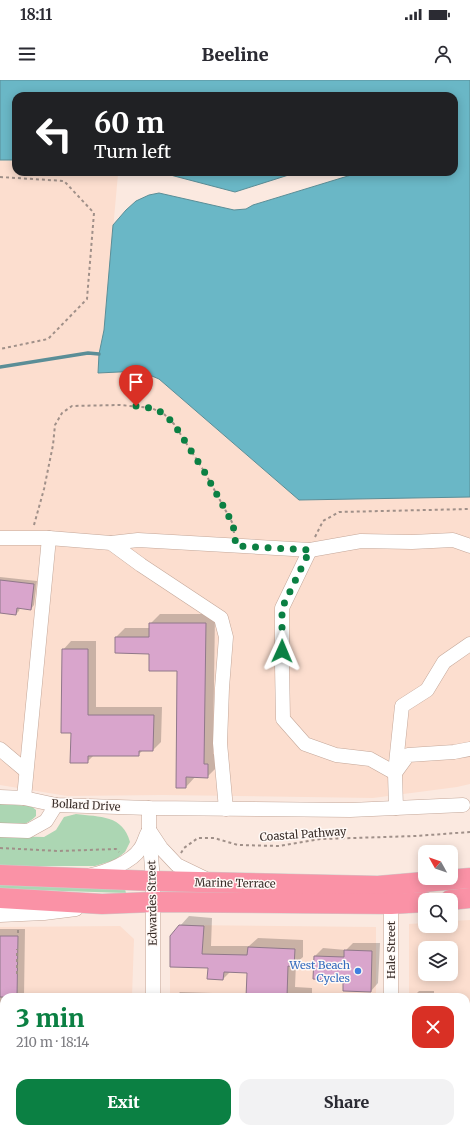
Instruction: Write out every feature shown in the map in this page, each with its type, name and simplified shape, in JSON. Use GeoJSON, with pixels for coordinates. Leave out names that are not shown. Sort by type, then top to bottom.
{"type":"FeatureCollection","features":[{"type":"Feature","properties":{"kind":"highway","name":"Marine Terrace"},"geometry":{"type":"LineString","coordinates":[[0,875],[213,883],[378,886],[470,878]]}},
{"type":"Feature","properties":{"kind":"highway","name":"Marine Terrace"},"geometry":{"type":"LineString","coordinates":[[0,898],[102,904],[153,902],[391,904],[418,902]]}},
{"type":"Feature","properties":{"kind":"highway"},"geometry":{"type":"LineString","coordinates":[[458,899],[470,898]]}},
{"type":"Feature","properties":{"kind":"street"},"geometry":{"type":"LineString","coordinates":[[0,538],[49,538],[111,543],[138,540],[310,550],[361,541],[412,542],[453,540],[470,546]]}},
{"type":"Feature","properties":{"kind":"street"},"geometry":{"type":"LineString","coordinates":[[24,798],[49,538]]}},
{"type":"Feature","properties":{"kind":"street"},"geometry":{"type":"LineString","coordinates":[[111,543],[141,565],[221,618],[226,637],[220,743],[226,809]]}},
{"type":"Feature","properties":{"kind":"street"},"geometry":{"type":"LineString","coordinates":[[310,550],[282,608],[283,720],[305,744],[336,755],[370,759],[395,773]]}},
{"type":"Feature","properties":{"kind":"street"},"geometry":{"type":"LineString","coordinates":[[396,808],[395,773],[402,706],[427,690],[444,662],[470,644]]}},
{"type":"Feature","properties":{"kind":"street"},"geometry":{"type":"LineString","coordinates":[[0,749],[26,771]]}},
{"type":"Feature","properties":{"kind":"street"},"geometry":{"type":"LineString","coordinates":[[395,773],[408,755],[454,752],[470,749]]}},
{"type":"Feature","properties":{"kind":"street","name":"Bollard Drive"},"geometry":{"type":"LineString","coordinates":[[0,797],[24,798],[56,805],[149,808],[350,810],[463,805]]}},
{"type":"Feature","properties":{"kind":"street"},"geometry":{"type":"LineString","coordinates":[[0,830],[28,831],[46,821],[56,805]]}},
{"type":"Feature","properties":{"kind":"street","name":"Edwardes Street"},"geometry":{"type":"LineString","coordinates":[[149,808],[149,830],[153,881],[153,993]]}},
{"type":"Feature","properties":{"kind":"street"},"geometry":{"type":"LineString","coordinates":[[69,878],[98,874],[128,861],[140,850],[149,830]]}},
{"type":"Feature","properties":{"kind":"street"},"geometry":{"type":"LineString","coordinates":[[149,830],[161,848],[174,862],[185,870],[213,883]]}},
{"type":"Feature","properties":{"kind":"street"},"geometry":{"type":"LineString","coordinates":[[0,915],[44,913],[102,904]]}},
{"type":"Feature","properties":{"kind":"street","name":"Hale Street"},"geometry":{"type":"LineString","coordinates":[[391,904],[391,993]]}},
{"type":"Feature","properties":{"kind":"path"},"geometry":{"type":"LineString","coordinates":[[0,177],[64,182],[94,213],[87,299],[48,339],[0,349]]}},
{"type":"Feature","properties":{"kind":"path"},"geometry":{"type":"LineString","coordinates":[[30,538],[44,489],[53,445],[55,425],[62,413],[72,406],[120,405],[151,408],[163,413],[174,424],[204,471],[233,524],[236,546]]}},
{"type":"Feature","properties":{"kind":"path"},"geometry":{"type":"LineString","coordinates":[[310,550],[323,521],[339,512],[470,509]]}},
{"type":"Feature","properties":{"kind":"path","name":"Coastal Pathway"},"geometry":{"type":"LineString","coordinates":[[174,862],[184,848],[198,838],[214,838],[238,845],[279,846],[322,839],[416,836],[470,832]]}},
{"type":"Feature","properties":{"kind":"path"},"geometry":{"type":"LineString","coordinates":[[0,848],[59,851],[116,849],[128,861]]}},
{"type":"Feature","properties":{"kind":"path"},"geometry":{"type":"LineString","coordinates":[[17,974],[18,949]]}},
{"type":"Feature","properties":{"kind":"shaded area"},"geometry":{"type":"Polygon","coordinates":[[[0,160],[12,161],[12,176],[118,176],[104,330],[99,354],[99,373],[140,371],[159,379],[299,500],[470,497],[470,784],[373,798],[163,795],[67,796],[0,785],[0,160]]]}},
{"type":"Feature","properties":{"kind":"shaded area"},"geometry":{"type":"Polygon","coordinates":[[[470,920],[470,993],[409,993],[409,924],[418,923],[418,933],[458,933],[458,921],[470,920]]]}},
{"type":"Feature","properties":{"kind":"shaded area"},"geometry":{"type":"Polygon","coordinates":[[[179,925],[376,927],[376,993],[170,993],[170,936],[179,925]]]}},
{"type":"Feature","properties":{"kind":"shaded area"},"geometry":{"type":"Polygon","coordinates":[[[120,926],[134,939],[132,993],[0,993],[0,927],[120,926]]]}},
{"type":"Feature","properties":{"kind":"green space"},"geometry":{"type":"Polygon","coordinates":[[[0,804],[31,806],[36,810],[36,816],[29,822],[20,826],[0,828],[0,804]]]}},
{"type":"Feature","properties":{"kind":"green space"},"geometry":{"type":"Polygon","coordinates":[[[76,814],[102,817],[116,822],[127,833],[130,842],[125,852],[115,860],[95,866],[0,866],[0,836],[44,837],[56,830],[64,817],[76,814]]]}},
{"type":"Feature","properties":{"kind":"green space"},"geometry":{"type":"Polygon","coordinates":[[[0,884],[125,889],[126,893],[0,889],[0,884]]]}},
{"type":"Feature","properties":{"kind":"water"},"geometry":{"type":"Polygon","coordinates":[[[0,80],[470,80],[470,497],[299,500],[159,379],[140,371],[98,373],[99,354],[104,330],[113,225],[136,201],[149,195],[159,193],[234,210],[246,209],[253,205],[348,176],[458,176],[458,92],[12,92],[12,160],[0,160],[0,80]]]}},
{"type":"Feature","properties":{"kind":"water"},"geometry":{"type":"Polygon","coordinates":[[[174,176],[285,176],[235,192],[174,176]]]}},
{"type":"Feature","properties":{"kind":"building"},"geometry":{"type":"Polygon","coordinates":[[[0,580],[34,584],[31,610],[17,608],[16,615],[0,613],[0,580]]]}},
{"type":"Feature","properties":{"kind":"building"},"geometry":{"type":"Polygon","coordinates":[[[149,623],[206,623],[204,764],[208,764],[208,778],[186,777],[186,788],[176,788],[177,671],[149,671],[149,654],[115,653],[115,637],[149,637],[149,623]]]}},
{"type":"Feature","properties":{"kind":"building"},"geometry":{"type":"Polygon","coordinates":[[[62,649],[88,649],[88,715],[154,715],[153,751],[139,751],[139,756],[88,756],[88,763],[70,763],[71,733],[61,733],[62,649]]]}},
{"type":"Feature","properties":{"kind":"building"},"geometry":{"type":"Polygon","coordinates":[[[179,925],[204,926],[202,954],[247,955],[248,947],[295,949],[294,967],[288,966],[287,993],[246,993],[247,973],[224,972],[223,980],[207,979],[208,968],[170,967],[170,936],[179,925]]]}},
{"type":"Feature","properties":{"kind":"building"},"geometry":{"type":"Polygon","coordinates":[[[0,936],[18,936],[17,993],[0,993],[0,936]]]}},
{"type":"Feature","properties":{"kind":"building","name":"West Beach Cycles"},"geometry":{"type":"Polygon","coordinates":[[[344,950],[372,951],[371,992],[343,991],[343,981],[313,979],[314,956],[344,957],[344,950]]]}},
{"type":"Feature","properties":{"kind":"waterway"},"geometry":{"type":"LineString","coordinates":[[0,367],[88,353],[99,354]]}},
{"type":"Feature","properties":{"kind":"place","name":"West Beach Cycles"},"geometry":{"type":"Point","coordinates":[358,971]}},
{"type":"Feature","properties":{"kind":"route"},"geometry":{"type":"LineString","coordinates":[[136,406],[151,408],[163,413],[174,424],[204,471],[233,524],[236,546],[310,550],[282,608],[282,651]]}}]}
